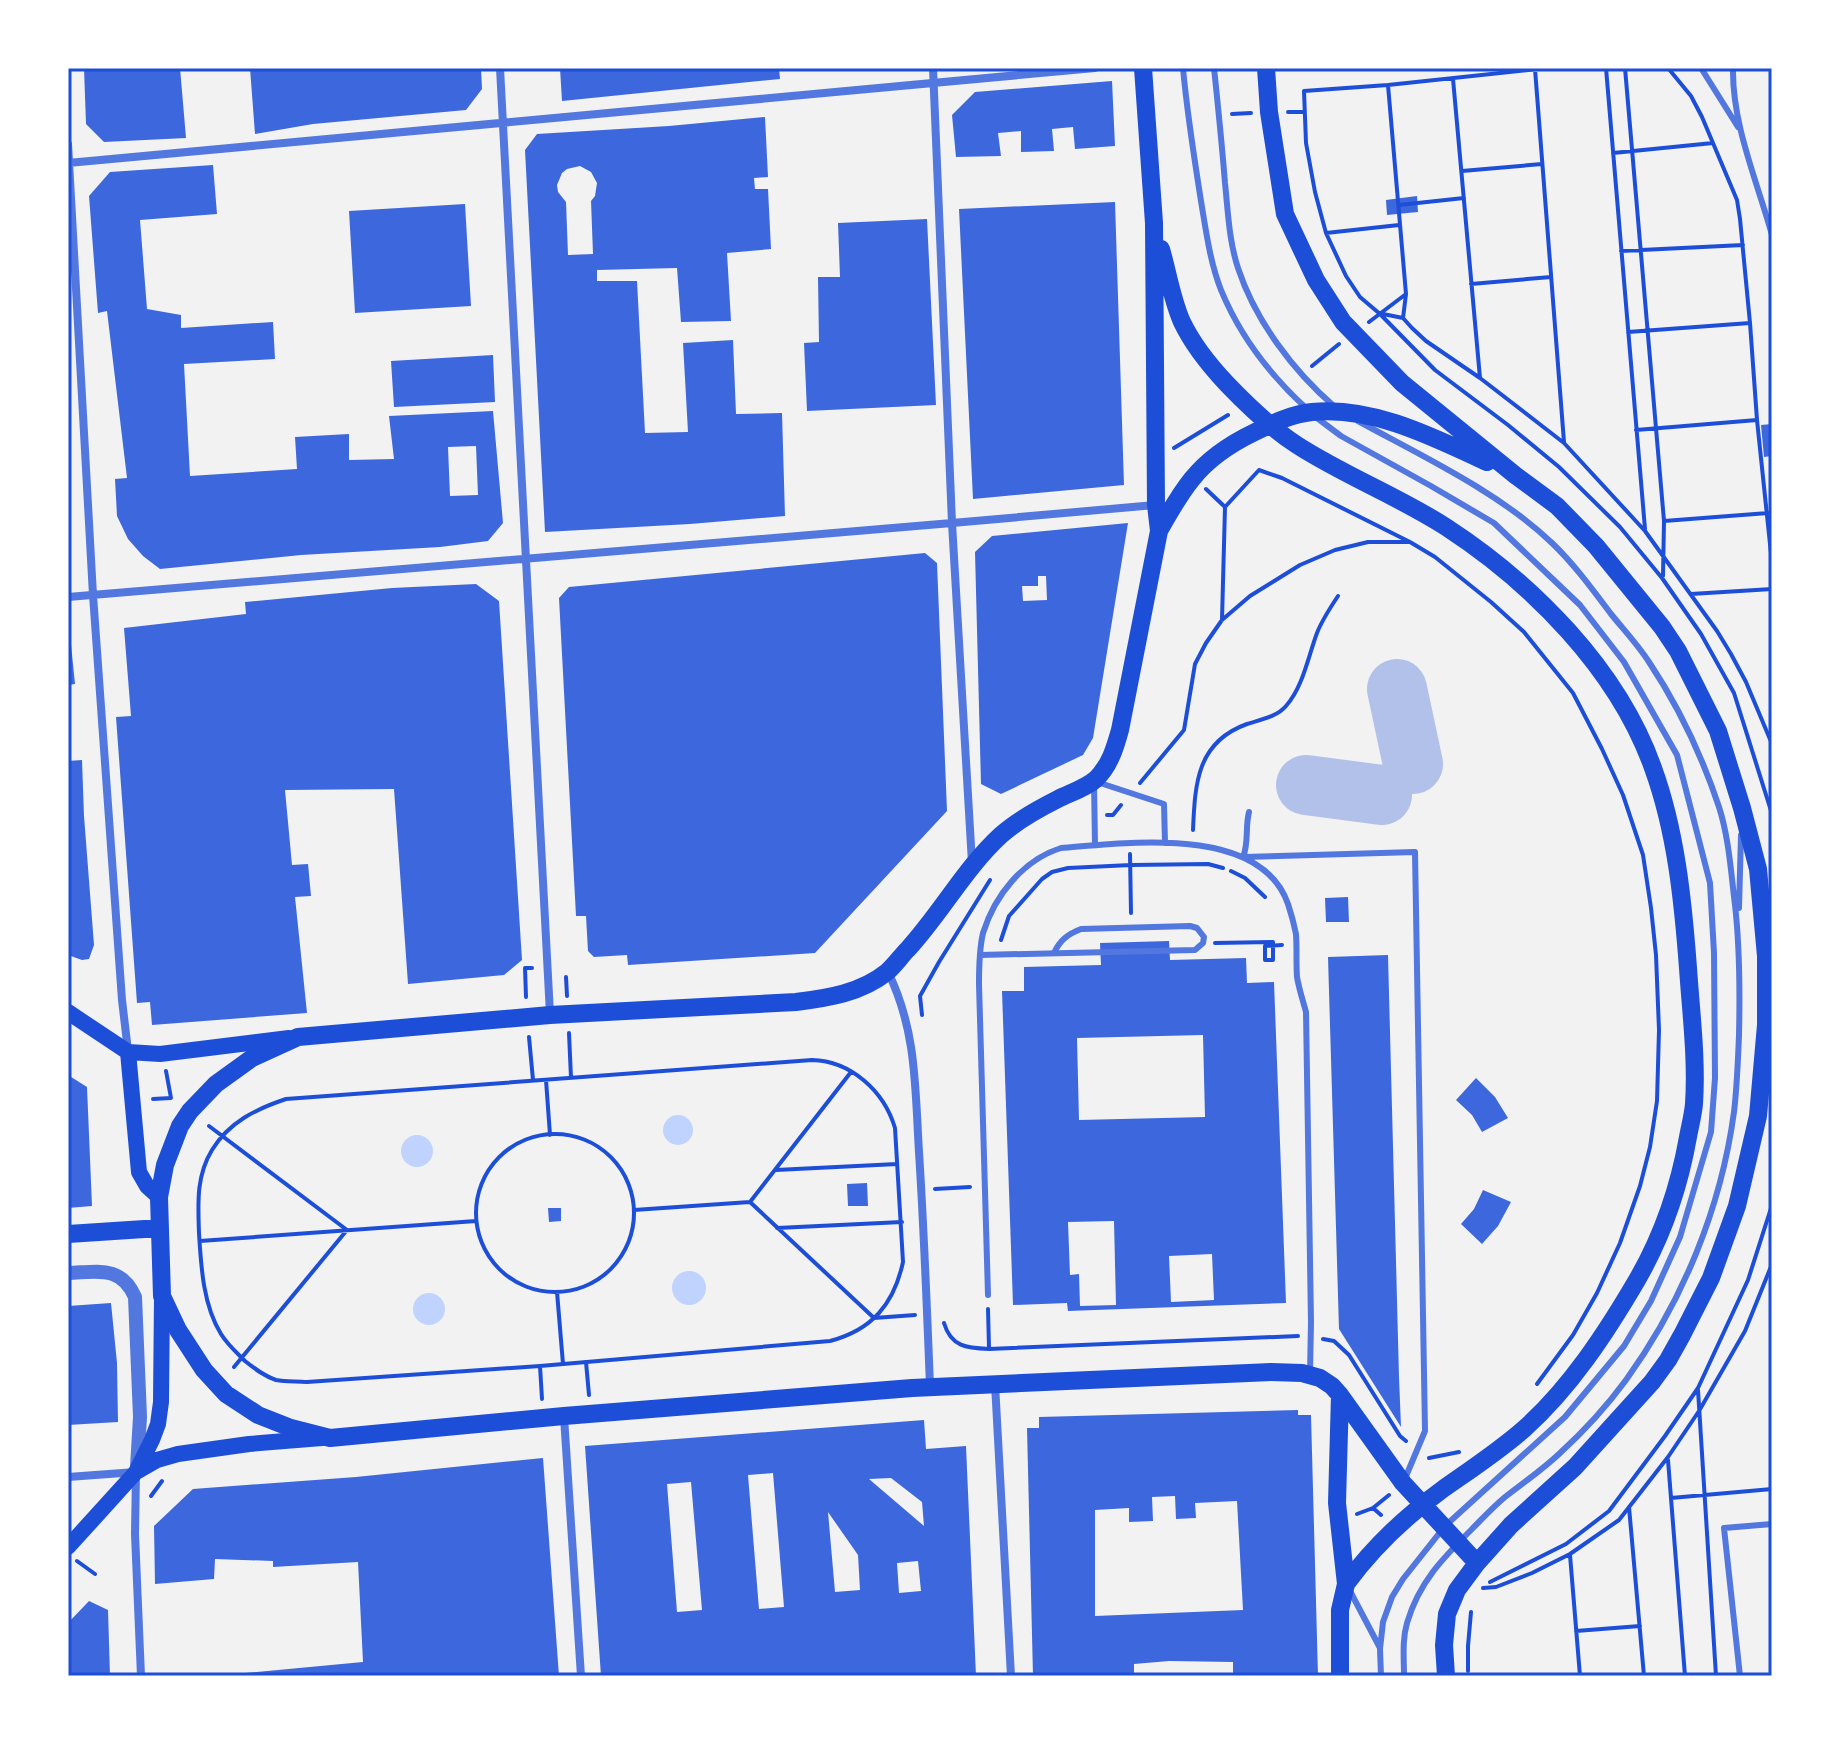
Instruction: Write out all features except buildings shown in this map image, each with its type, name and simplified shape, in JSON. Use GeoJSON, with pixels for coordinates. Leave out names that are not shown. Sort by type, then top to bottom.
{"type":"FeatureCollection","features":[{"type":"Feature","properties":{"kind":"main road"},"geometry":{"type":"LineString","coordinates":[[68,1013],[128,1052],[160,1054],[298,1037],[550,1015],[796,1002],[828,998],[861,987],[888,972],[1000,836],[1043,807],[1094,781],[1106,767],[1120,730],[1159,531],[1156,505],[1154,223],[1143,68]]}},
{"type":"Feature","properties":{"kind":"main road"},"geometry":{"type":"LineString","coordinates":[[1266,68],[1269,112],[1285,214],[1316,280],[1343,322],[1402,383],[1557,506],[1596,546],[1662,627],[1678,651],[1718,731],[1758,869],[1766,956],[1766,1025],[1758,1116],[1737,1206],[1711,1278],[1660,1371],[1575,1467],[1511,1525],[1457,1590],[1447,1614],[1444,1645],[1446,1676]]}},
{"type":"Feature","properties":{"kind":"main road"},"geometry":{"type":"LineString","coordinates":[[1154,223],[1181,320],[1216,373],[1269,425],[1300,447],[1444,526],[1511,574],[1564,626],[1612,688],[1644,745],[1660,786],[1682,896],[1693,1039],[1694,1107],[1682,1171],[1665,1226],[1639,1277],[1612,1320],[1557,1396],[1524,1429],[1424,1504],[1383,1540],[1346,1584]]}},
{"type":"Feature","properties":{"kind":"main road"},"geometry":{"type":"LineString","coordinates":[[1159,531],[1194,477],[1231,445],[1269,425],[1310,412],[1341,412],[1389,422],[1432,436],[1515,475]]}},
{"type":"Feature","properties":{"kind":"main road"},"geometry":{"type":"LineString","coordinates":[[68,1547],[136,1472],[152,1440],[159,1417],[162,1296],[159,1197],[165,1165],[180,1126],[216,1084],[252,1058],[298,1037]]}},
{"type":"Feature","properties":{"kind":"main road"},"geometry":{"type":"LineString","coordinates":[[128,1052],[139,1172],[147,1186],[159,1197]]}},
{"type":"Feature","properties":{"kind":"main road"},"geometry":{"type":"LineString","coordinates":[[68,1234],[160,1228]]}},
{"type":"Feature","properties":{"kind":"main road"},"geometry":{"type":"LineString","coordinates":[[162,1296],[189,1348],[226,1394],[258,1415],[330,1438]]}},
{"type":"Feature","properties":{"kind":"main road"},"geometry":{"type":"LineString","coordinates":[[136,1472],[157,1460],[178,1454],[249,1444],[564,1416],[930,1387],[1271,1372],[1320,1378],[1340,1395],[1403,1483],[1477,1563]]}},
{"type":"Feature","properties":{"kind":"main road"},"geometry":{"type":"LineString","coordinates":[[1340,1395],[1337,1503],[1346,1584],[1340,1610],[1340,1676]]}},
{"type":"Feature","properties":{"kind":"street"},"geometry":{"type":"LineString","coordinates":[[500,68],[550,1015]]}},
{"type":"Feature","properties":{"kind":"street"},"geometry":{"type":"LineString","coordinates":[[933,68],[952,523],[972,867]]}},
{"type":"Feature","properties":{"kind":"street"},"geometry":{"type":"LineString","coordinates":[[68,163],[1095,68]]}},
{"type":"Feature","properties":{"kind":"street"},"geometry":{"type":"LineString","coordinates":[[68,144],[93,595],[128,1052]]}},
{"type":"Feature","properties":{"kind":"street"},"geometry":{"type":"LineString","coordinates":[[68,597],[1156,505]]}},
{"type":"Feature","properties":{"kind":"street"},"geometry":{"type":"LineString","coordinates":[[888,972],[902,1003],[912,1050],[922,1190],[930,1387]]}},
{"type":"Feature","properties":{"kind":"street"},"geometry":{"type":"LineString","coordinates":[[68,1273],[113,1273],[123,1278],[135,1297],[140,1417],[135,1534],[141,1676]]}},
{"type":"Feature","properties":{"kind":"street"},"geometry":{"type":"LineString","coordinates":[[995,1383],[1011,1676]]}},
{"type":"Feature","properties":{"kind":"street"},"geometry":{"type":"LineString","coordinates":[[564,1416],[581,1676]]}},
{"type":"Feature","properties":{"kind":"street"},"geometry":{"type":"LineString","coordinates":[[68,1477],[136,1472]]}},
{"type":"Feature","properties":{"kind":"lane"},"geometry":{"type":"LineString","coordinates":[[1183,68],[1187,116],[1210,257],[1222,291],[1253,350],[1281,385],[1310,412],[1341,436],[1494,523],[1580,605],[1624,662],[1677,755],[1710,883],[1715,1078],[1711,1132],[1680,1237],[1651,1301],[1624,1346],[1565,1417],[1445,1526],[1403,1579],[1383,1622],[1381,1676]]}},
{"type":"Feature","properties":{"kind":"lane"},"geometry":{"type":"LineString","coordinates":[[1214,68],[1231,239],[1238,268],[1251,299],[1271,333],[1302,374],[1341,412],[1477,486],[1508,507],[1551,542],[1590,586],[1648,661],[1683,718],[1701,757],[1720,811],[1738,928],[1741,987],[1737,1085],[1717,1191],[1704,1237],[1661,1325],[1624,1382],[1559,1454],[1500,1501],[1458,1543],[1422,1586],[1407,1623],[1404,1676]]}},
{"type":"Feature","properties":{"kind":"lane"},"geometry":{"type":"LineString","coordinates":[[1701,68],[1740,130]]}},
{"type":"Feature","properties":{"kind":"lane"},"geometry":{"type":"LineString","coordinates":[[1733,68],[1740,130],[1772,235]]}},
{"type":"Feature","properties":{"kind":"lane"},"geometry":{"type":"LineString","coordinates":[[1095,845],[1094,781],[1164,804],[1165,843]]}},
{"type":"Feature","properties":{"kind":"lane"},"geometry":{"type":"LineString","coordinates":[[1738,928],[1742,808]]}},
{"type":"Feature","properties":{"kind":"lane"},"geometry":{"type":"LineString","coordinates":[[1243,857],[1247,848],[1249,812]]}},
{"type":"Feature","properties":{"kind":"lane"},"geometry":{"type":"LineString","coordinates":[[988,1295],[980,955],[990,916],[1017,875],[1047,852],[1095,845],[1165,843],[1213,847],[1243,857],[1265,871],[1287,901],[1296,933],[1297,978],[1306,1012],[1310,1375]]}},
{"type":"Feature","properties":{"kind":"lane"},"geometry":{"type":"LineString","coordinates":[[1243,857],[1415,852],[1425,1431],[1403,1483]]}},
{"type":"Feature","properties":{"kind":"lane"},"geometry":{"type":"LineString","coordinates":[[980,955],[1189,951],[1200,948],[1202,932],[1190,926],[1081,929],[1062,939],[1054,953]]}},
{"type":"Feature","properties":{"kind":"lane"},"geometry":{"type":"LineString","coordinates":[[1740,1676],[1724,1528],[1772,1524]]}},
{"type":"Feature","properties":{"kind":"lane"},"geometry":{"type":"LineString","coordinates":[[1346,1584],[1380,1649]]}},
{"type":"Feature","properties":{"kind":"path"},"geometry":{"type":"LineString","coordinates":[[1546,68],[1304,91],[1310,169],[1326,233],[1346,276],[1360,297],[1435,370],[1559,467],[1620,527],[1662,578],[1701,634],[1734,693],[1772,814]]}},
{"type":"Feature","properties":{"kind":"path"},"geometry":{"type":"LineString","coordinates":[[1606,68],[1645,531]]}},
{"type":"Feature","properties":{"kind":"path"},"geometry":{"type":"LineString","coordinates":[[1625,68],[1664,521],[1662,578]]}},
{"type":"Feature","properties":{"kind":"path"},"geometry":{"type":"LineString","coordinates":[[1668,68],[1691,96],[1737,200],[1772,563]]}},
{"type":"Feature","properties":{"kind":"path"},"geometry":{"type":"LineString","coordinates":[[1535,69],[1564,443]]}},
{"type":"Feature","properties":{"kind":"path"},"geometry":{"type":"LineString","coordinates":[[1453,79],[1480,378]]}},
{"type":"Feature","properties":{"kind":"path"},"geometry":{"type":"LineString","coordinates":[[1388,85],[1406,294],[1403,318]]}},
{"type":"Feature","properties":{"kind":"path"},"geometry":{"type":"LineString","coordinates":[[1613,153],[1713,143]]}},
{"type":"Feature","properties":{"kind":"path"},"geometry":{"type":"LineString","coordinates":[[1462,171],[1542,164]]}},
{"type":"Feature","properties":{"kind":"path"},"geometry":{"type":"LineString","coordinates":[[1398,205],[1464,198]]}},
{"type":"Feature","properties":{"kind":"path"},"geometry":{"type":"LineString","coordinates":[[1326,233],[1400,225]]}},
{"type":"Feature","properties":{"kind":"path"},"geometry":{"type":"LineString","coordinates":[[1621,251],[1743,245]]}},
{"type":"Feature","properties":{"kind":"path"},"geometry":{"type":"LineString","coordinates":[[1471,284],[1551,277]]}},
{"type":"Feature","properties":{"kind":"path"},"geometry":{"type":"LineString","coordinates":[[1380,314],[1406,294]]}},
{"type":"Feature","properties":{"kind":"path"},"geometry":{"type":"LineString","coordinates":[[1380,314],[1403,318],[1426,341],[1564,443],[1645,531],[1731,654],[1772,744]]}},
{"type":"Feature","properties":{"kind":"path"},"geometry":{"type":"LineString","coordinates":[[1628,332],[1750,323]]}},
{"type":"Feature","properties":{"kind":"path"},"geometry":{"type":"LineString","coordinates":[[1636,430],[1757,420]]}},
{"type":"Feature","properties":{"kind":"path"},"geometry":{"type":"LineString","coordinates":[[1222,620],[1225,507],[1259,470],[1282,478],[1410,542],[1435,557],[1491,602],[1524,632],[1573,693],[1623,795],[1643,855],[1651,908],[1659,1030],[1657,1101],[1647,1160],[1620,1243],[1573,1335],[1530,1393]]}},
{"type":"Feature","properties":{"kind":"path"},"geometry":{"type":"LineString","coordinates":[[1194,477],[1225,507]]}},
{"type":"Feature","properties":{"kind":"path"},"geometry":{"type":"LineString","coordinates":[[1664,521],[1768,513]]}},
{"type":"Feature","properties":{"kind":"path"},"geometry":{"type":"LineString","coordinates":[[1095,816],[1113,815],[1184,730],[1195,664],[1222,620],[1250,596],[1300,565],[1335,550],[1368,542],[1410,542]]}},
{"type":"Feature","properties":{"kind":"path"},"geometry":{"type":"LineString","coordinates":[[1691,594],[1772,589]]}},
{"type":"Feature","properties":{"kind":"path"},"geometry":{"type":"LineString","coordinates":[[1192,844],[1196,781],[1201,765],[1216,742],[1226,734],[1276,714],[1285,707],[1298,686],[1318,629],[1338,596]]}},
{"type":"Feature","properties":{"kind":"path"},"geometry":{"type":"LineString","coordinates":[[998,954],[1009,916],[1042,879],[1052,872],[1068,868],[1208,864],[1228,869],[1245,878],[1267,899]]}},
{"type":"Feature","properties":{"kind":"path"},"geometry":{"type":"LineString","coordinates":[[1131,865],[1131,902]]}},
{"type":"Feature","properties":{"kind":"path"},"geometry":{"type":"LineString","coordinates":[[923,1027],[920,996],[991,878]]}},
{"type":"Feature","properties":{"kind":"path"},"geometry":{"type":"LineString","coordinates":[[1203,943],[1273,942],[1273,960],[1265,960],[1265,946],[1282,945],[1282,934]]}},
{"type":"Feature","properties":{"kind":"path"},"geometry":{"type":"LineString","coordinates":[[530,1045],[533,1081]]}},
{"type":"Feature","properties":{"kind":"path"},"geometry":{"type":"LineString","coordinates":[[812,1060],[842,1066],[876,1092],[891,1114],[895,1128],[903,1262],[894,1290],[865,1327],[830,1341],[540,1366],[307,1382],[279,1381],[265,1376],[231,1347],[212,1314],[205,1288],[198,1190],[206,1163],[222,1136],[239,1121],[254,1111],[286,1099],[533,1081],[812,1060]]}},
{"type":"Feature","properties":{"kind":"path"},"geometry":{"type":"LineString","coordinates":[[153,1099],[171,1098],[165,1070]]}},
{"type":"Feature","properties":{"kind":"path"},"geometry":{"type":"LineString","coordinates":[[750,1202],[851,1072]]}},
{"type":"Feature","properties":{"kind":"path"},"geometry":{"type":"LineString","coordinates":[[546,1080],[550,1135]]}},
{"type":"Feature","properties":{"kind":"path"},"geometry":{"type":"LineString","coordinates":[[209,1126],[347,1230]]}},
{"type":"Feature","properties":{"kind":"path"},"geometry":{"type":"LineString","coordinates":[[550,1135],[581,1139],[608,1155],[626,1180],[634,1210],[629,1241],[612,1267],[601,1278],[587,1285],[557,1292],[540,1291],[509,1278],[487,1253],[476,1221],[480,1190],[495,1163],[519,1143],[550,1135]]}},
{"type":"Feature","properties":{"kind":"path"},"geometry":{"type":"LineString","coordinates":[[774,1170],[897,1164]]}},
{"type":"Feature","properties":{"kind":"path"},"geometry":{"type":"LineString","coordinates":[[922,1190],[985,1186]]}},
{"type":"Feature","properties":{"kind":"path"},"geometry":{"type":"LineString","coordinates":[[634,1210],[750,1202],[874,1318],[941,1314],[946,1331],[955,1341],[968,1348],[1248,1337],[1311,1337],[1334,1341],[1349,1355],[1400,1436],[1430,1459],[1466,1450]]}},
{"type":"Feature","properties":{"kind":"path"},"geometry":{"type":"LineString","coordinates":[[1772,1205],[1748,1280],[1698,1388],[1609,1511],[1566,1544],[1473,1590],[1496,1587],[1532,1573],[1570,1554],[1619,1520],[1699,1411],[1745,1331],[1772,1264]]}},
{"type":"Feature","properties":{"kind":"path"},"geometry":{"type":"LineString","coordinates":[[200,1241],[476,1221]]}},
{"type":"Feature","properties":{"kind":"path"},"geometry":{"type":"LineString","coordinates":[[777,1228],[902,1222]]}},
{"type":"Feature","properties":{"kind":"path"},"geometry":{"type":"LineString","coordinates":[[234,1367],[347,1230]]}},
{"type":"Feature","properties":{"kind":"path"},"geometry":{"type":"LineString","coordinates":[[557,1292],[563,1364]]}},
{"type":"Feature","properties":{"kind":"path"},"geometry":{"type":"LineString","coordinates":[[988,1295],[989,1349]]}},
{"type":"Feature","properties":{"kind":"path"},"geometry":{"type":"LineString","coordinates":[[586,1362],[589,1395]]}},
{"type":"Feature","properties":{"kind":"path"},"geometry":{"type":"LineString","coordinates":[[540,1366],[542,1399]]}},
{"type":"Feature","properties":{"kind":"path"},"geometry":{"type":"LineString","coordinates":[[1698,1388],[1716,1676]]}},
{"type":"Feature","properties":{"kind":"path"},"geometry":{"type":"LineString","coordinates":[[1668,1457],[1685,1676]]}},
{"type":"Feature","properties":{"kind":"path"},"geometry":{"type":"LineString","coordinates":[[135,1534],[145,1505],[161,1482],[171,1474]]}},
{"type":"Feature","properties":{"kind":"path"},"geometry":{"type":"LineString","coordinates":[[1671,1498],[1772,1489]]}},
{"type":"Feature","properties":{"kind":"path"},"geometry":{"type":"LineString","coordinates":[[1629,1507],[1644,1676]]}},
{"type":"Feature","properties":{"kind":"path"},"geometry":{"type":"LineString","coordinates":[[68,1554],[95,1574]]}},
{"type":"Feature","properties":{"kind":"path"},"geometry":{"type":"LineString","coordinates":[[1570,1554],[1580,1676]]}},
{"type":"Feature","properties":{"kind":"path"},"geometry":{"type":"LineString","coordinates":[[1468,1676],[1472,1604]]}},
{"type":"Feature","properties":{"kind":"path"},"geometry":{"type":"LineString","coordinates":[[1576,1631],[1640,1626]]}},
{"type":"Feature","properties":{"kind":"water"},"geometry":{"type":"Polygon","coordinates":[[[678,1115],[689,1119],[693,1130],[689,1141],[678,1145],[667,1141],[663,1130],[667,1119],[678,1115]]]}},
{"type":"Feature","properties":{"kind":"water"},"geometry":{"type":"Polygon","coordinates":[[[417,1135],[428,1140],[433,1151],[428,1162],[417,1167],[406,1162],[401,1151],[406,1140],[417,1135]]]}},
{"type":"Feature","properties":{"kind":"water"},"geometry":{"type":"Polygon","coordinates":[[[689,1271],[701,1276],[706,1288],[701,1300],[689,1305],[677,1300],[672,1288],[677,1276],[689,1271]]]}},
{"type":"Feature","properties":{"kind":"water"},"geometry":{"type":"Polygon","coordinates":[[[429,1293],[440,1298],[445,1309],[440,1320],[429,1325],[418,1320],[413,1309],[418,1298],[429,1293]]]}},
{"type":"Feature","properties":{"kind":"taxiway"},"geometry":{"type":"LineString","coordinates":[[1397,689],[1413,764]]}},
{"type":"Feature","properties":{"kind":"taxiway"},"geometry":{"type":"LineString","coordinates":[[1306,785],[1382,795]]}}]}
